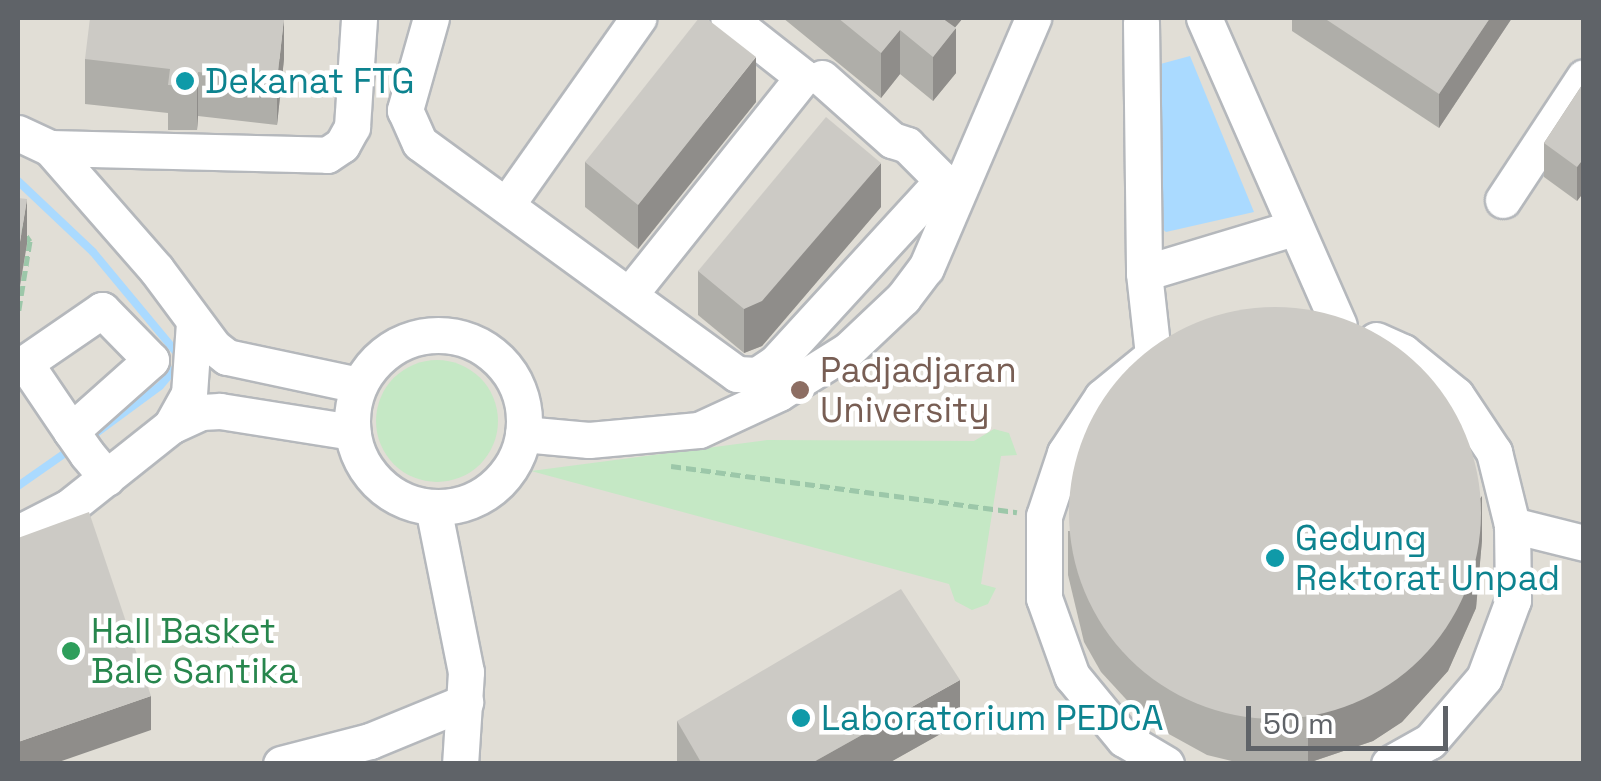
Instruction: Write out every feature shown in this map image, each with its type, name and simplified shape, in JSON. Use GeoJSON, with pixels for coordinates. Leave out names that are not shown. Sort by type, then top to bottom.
{"type":"FeatureCollection","features":[{"type":"Feature","properties":{"kind":"lane"},"geometry":{"type":"LineString","coordinates":[[50,148],[327,155],[342,145],[352,127],[360,18]]}},
{"type":"Feature","properties":{"kind":"lane"},"geometry":{"type":"LineString","coordinates":[[430,18],[405,110],[420,143],[737,374],[757,375],[776,362],[950,187]]}},
{"type":"Feature","properties":{"kind":"lane"},"geometry":{"type":"LineString","coordinates":[[507,204],[638,18]]}},
{"type":"Feature","properties":{"kind":"lane"},"geometry":{"type":"LineString","coordinates":[[629,295],[803,77],[728,18]]}},
{"type":"Feature","properties":{"kind":"lane"},"geometry":{"type":"LineString","coordinates":[[523,434],[589,440],[699,430],[728,420],[812,376],[848,350],[918,281],[950,187],[1033,18]]}},
{"type":"Feature","properties":{"kind":"lane"},"geometry":{"type":"LineString","coordinates":[[1166,764],[1124,739],[1072,676],[1044,598],[1044,516],[1065,453],[1102,397],[1168,348],[1144,273],[1137,20],[1172,24],[1190,18]]}},
{"type":"Feature","properties":{"kind":"lane"},"geometry":{"type":"LineString","coordinates":[[1204,18],[1293,228],[1323,323],[1402,352],[1456,395],[1494,452],[1512,526],[1513,600],[1484,678],[1430,741],[1390,764]]}},
{"type":"Feature","properties":{"kind":"lane"},"geometry":{"type":"LineString","coordinates":[[1504,200],[1584,77]]}},
{"type":"Feature","properties":{"kind":"lane"},"geometry":{"type":"LineString","coordinates":[[822,78],[892,140],[907,145],[950,187]]}},
{"type":"Feature","properties":{"kind":"lane"},"geometry":{"type":"LineString","coordinates":[[18,133],[50,148],[156,269],[194,323],[227,357],[359,385]]}},
{"type":"Feature","properties":{"kind":"lane"},"geometry":{"type":"LineString","coordinates":[[1144,273],[1293,228]]}},
{"type":"Feature","properties":{"kind":"lane"},"geometry":{"type":"LineString","coordinates":[[170,426],[189,394],[194,323]]}},
{"type":"Feature","properties":{"kind":"lane"},"geometry":{"type":"LineString","coordinates":[[426,335],[460,337],[489,352],[512,376],[524,410],[523,434],[512,464],[487,492],[469,501],[432,507],[400,499],[382,487],[358,454],[352,432],[359,385],[383,354],[401,343],[426,335]]}},
{"type":"Feature","properties":{"kind":"lane"},"geometry":{"type":"LineString","coordinates":[[18,533],[70,506],[85,450],[170,426],[201,412],[220,411],[352,432]]}},
{"type":"Feature","properties":{"kind":"lane"},"geometry":{"type":"LineString","coordinates":[[432,507],[466,672],[460,764]]}},
{"type":"Feature","properties":{"kind":"lane"},"geometry":{"type":"LineString","coordinates":[[1512,526],[1584,542]]}},
{"type":"Feature","properties":{"kind":"lane"},"geometry":{"type":"LineString","coordinates":[[280,764],[370,741],[466,702]]}},
{"type":"Feature","properties":{"kind":"path"},"geometry":{"type":"LineString","coordinates":[[18,224],[30,241],[18,315]]}},
{"type":"Feature","properties":{"kind":"path"},"geometry":{"type":"LineString","coordinates":[[656,464],[1044,516]]}},
{"type":"Feature","properties":{"kind":"shaded area","name":"Padjadjaran University"},"geometry":{"type":"Polygon","coordinates":[[[18,18],[1583,18],[1583,763],[18,763],[18,18]]]}},
{"type":"Feature","properties":{"kind":"green space"},"geometry":{"type":"Polygon","coordinates":[[[437,360],[460,364],[480,378],[494,398],[498,421],[494,444],[480,464],[460,478],[437,482],[414,478],[394,464],[380,444],[376,421],[380,398],[394,378],[414,364],[437,360]]]}},
{"type":"Feature","properties":{"kind":"green space"},"geometry":{"type":"Polygon","coordinates":[[[994,429],[1009,433],[1017,455],[1001,456],[981,584],[996,588],[988,604],[972,610],[955,601],[949,584],[531,471],[767,440],[974,441],[994,429]]]}},
{"type":"Feature","properties":{"kind":"water"},"geometry":{"type":"Polygon","coordinates":[[[1190,56],[1254,212],[1166,232],[1160,227],[1153,66],[1190,56]]]}},
{"type":"Feature","properties":{"kind":"building"},"geometry":{"type":"Polygon","coordinates":[[[90,18],[284,18],[277,81],[198,72],[197,86],[168,85],[170,69],[85,59],[90,18]]]}},
{"type":"Feature","properties":{"kind":"building"},"geometry":{"type":"Polygon","coordinates":[[[699,18],[706,18],[756,57],[638,205],[585,162],[699,18]]]}},
{"type":"Feature","properties":{"kind":"building"},"geometry":{"type":"Polygon","coordinates":[[[838,18],[942,18],[956,28],[933,57],[900,30],[881,53],[838,18]]]}},
{"type":"Feature","properties":{"kind":"building"},"geometry":{"type":"Polygon","coordinates":[[[1324,18],[1490,18],[1439,94],[1324,18]]]}},
{"type":"Feature","properties":{"kind":"building"},"geometry":{"type":"Polygon","coordinates":[[[1584,82],[1584,158],[1577,167],[1544,143],[1584,82]]]}},
{"type":"Feature","properties":{"kind":"building"},"geometry":{"type":"Polygon","coordinates":[[[826,117],[881,163],[762,301],[744,309],[698,271],[826,117]]]}},
{"type":"Feature","properties":{"kind":"building"},"geometry":{"type":"Polygon","coordinates":[[[18,198],[27,199],[18,254],[18,198]]]}},
{"type":"Feature","properties":{"kind":"building","name":"Gedung Rektorat Unpad"},"geometry":{"type":"Polygon","coordinates":[[[1275,307],[1315,311],[1354,322],[1390,341],[1421,367],[1447,398],[1466,434],[1477,473],[1481,513],[1477,553],[1466,592],[1447,628],[1421,659],[1390,685],[1354,704],[1315,715],[1275,719],[1235,715],[1196,704],[1160,685],[1129,659],[1103,628],[1084,592],[1073,553],[1069,513],[1073,473],[1084,434],[1103,398],[1129,367],[1160,341],[1196,322],[1235,311],[1275,307]]]}},
{"type":"Feature","properties":{"kind":"building","name":"Hall Basket Bale Santika"},"geometry":{"type":"Polygon","coordinates":[[[89,512],[151,696],[18,742],[18,538],[89,512]]]}},
{"type":"Feature","properties":{"kind":"building"},"geometry":{"type":"Polygon","coordinates":[[[901,589],[960,680],[810,764],[702,764],[677,721],[901,589]]]}},
{"type":"Feature","properties":{"kind":"waterway"},"geometry":{"type":"LineString","coordinates":[[18,181],[93,252],[177,353]]}},
{"type":"Feature","properties":{"kind":"waterway"},"geometry":{"type":"LineString","coordinates":[[88,439],[160,386],[177,366]]}},
{"type":"Feature","properties":{"kind":"waterway"},"geometry":{"type":"LineString","coordinates":[[18,486],[71,449]]}},
{"type":"Feature","properties":{"kind":"place","name":"Dekanat FTG"},"geometry":{"type":"Point","coordinates":[185,81]}},
{"type":"Feature","properties":{"kind":"place","name":"Padjadjaran University"},"geometry":{"type":"Point","coordinates":[800,390]}},
{"type":"Feature","properties":{"kind":"place","name":"Gedung Rektorat Unpad"},"geometry":{"type":"Point","coordinates":[1275,558]}},
{"type":"Feature","properties":{"kind":"place","name":"Hall Basket Bale Santika"},"geometry":{"type":"Point","coordinates":[71,651]}},
{"type":"Feature","properties":{"kind":"place","name":"Laboratorium PEDCA"},"geometry":{"type":"Point","coordinates":[801,718]}}]}
